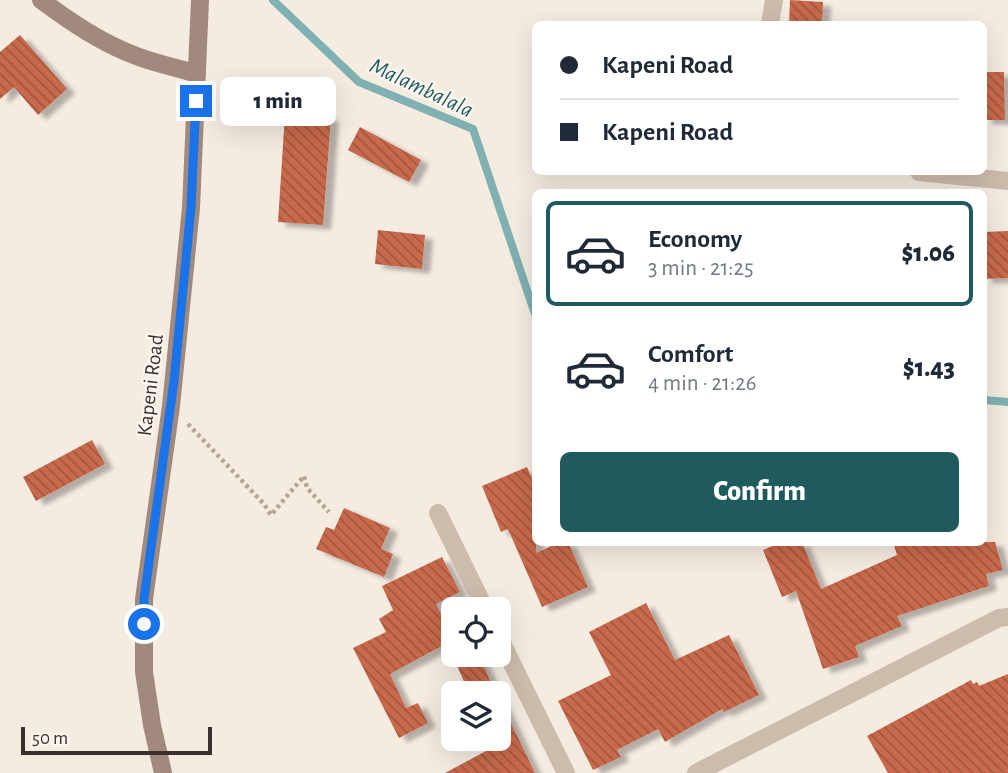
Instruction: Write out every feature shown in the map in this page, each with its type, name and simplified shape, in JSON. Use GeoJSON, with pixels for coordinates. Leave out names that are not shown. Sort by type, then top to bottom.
{"type":"FeatureCollection","features":[{"type":"Feature","properties":{"kind":"main road"},"geometry":{"type":"LineString","coordinates":[[41,0],[71,23],[106,43],[139,57],[197,74]]}},
{"type":"Feature","properties":{"kind":"main road","name":"Kapeni Road"},"geometry":{"type":"LineString","coordinates":[[163,773],[144,672],[144,599],[171,406],[191,208],[200,0]]}},
{"type":"Feature","properties":{"kind":"street"},"geometry":{"type":"LineString","coordinates":[[770,21],[774,0]]}},
{"type":"Feature","properties":{"kind":"street"},"geometry":{"type":"LineString","coordinates":[[949,175],[1008,181]]}},
{"type":"Feature","properties":{"kind":"street"},"geometry":{"type":"LineString","coordinates":[[438,513],[479,597]]}},
{"type":"Feature","properties":{"kind":"street"},"geometry":{"type":"LineString","coordinates":[[696,773],[999,618],[1008,617]]}},
{"type":"Feature","properties":{"kind":"street"},"geometry":{"type":"LineString","coordinates":[[511,661],[566,773]]}},
{"type":"Feature","properties":{"kind":"path"},"geometry":{"type":"LineString","coordinates":[[171,406],[271,515],[304,476],[307,488],[329,512]]}},
{"type":"Feature","properties":{"kind":"building"},"geometry":{"type":"Polygon","coordinates":[[[790,0],[823,2],[822,21],[789,21],[790,0]]]}},
{"type":"Feature","properties":{"kind":"building"},"geometry":{"type":"Polygon","coordinates":[[[20,35],[67,89],[38,115],[14,87],[0,99],[0,52],[20,35]]]}},
{"type":"Feature","properties":{"kind":"building"},"geometry":{"type":"Polygon","coordinates":[[[987,72],[1004,72],[1005,120],[987,120],[987,72]]]}},
{"type":"Feature","properties":{"kind":"building"},"geometry":{"type":"Polygon","coordinates":[[[285,114],[331,117],[323,225],[278,222],[285,114]]]}},
{"type":"Feature","properties":{"kind":"building"},"geometry":{"type":"Polygon","coordinates":[[[360,127],[421,160],[409,182],[348,150],[360,127]]]}},
{"type":"Feature","properties":{"kind":"building"},"geometry":{"type":"Polygon","coordinates":[[[378,230],[425,235],[422,269],[375,264],[378,230]]]}},
{"type":"Feature","properties":{"kind":"building"},"geometry":{"type":"Polygon","coordinates":[[[1008,231],[1008,278],[987,279],[987,232],[1008,231]]]}},
{"type":"Feature","properties":{"kind":"building"},"geometry":{"type":"Polygon","coordinates":[[[92,440],[105,464],[36,501],[23,477],[92,440]]]}},
{"type":"Feature","properties":{"kind":"building"},"geometry":{"type":"Polygon","coordinates":[[[527,467],[532,479],[532,546],[536,546],[536,553],[551,546],[570,546],[588,587],[542,607],[508,529],[501,532],[482,486],[527,467]]]}},
{"type":"Feature","properties":{"kind":"building"},"geometry":{"type":"Polygon","coordinates":[[[344,508],[390,528],[381,549],[393,554],[384,577],[316,549],[326,527],[334,530],[344,508]]]}},
{"type":"Feature","properties":{"kind":"building"},"geometry":{"type":"Polygon","coordinates":[[[987,542],[995,542],[1003,570],[986,574],[989,586],[897,616],[902,626],[855,646],[859,657],[823,669],[796,591],[782,597],[763,550],[772,546],[804,546],[821,589],[897,555],[894,546],[987,546],[987,542]]]}},
{"type":"Feature","properties":{"kind":"building"},"geometry":{"type":"Polygon","coordinates":[[[442,557],[460,592],[450,597],[441,597],[441,602],[436,604],[441,613],[441,646],[390,674],[406,708],[418,703],[428,723],[399,738],[353,648],[386,632],[379,619],[393,610],[382,586],[442,557]]]}},
{"type":"Feature","properties":{"kind":"building"},"geometry":{"type":"Polygon","coordinates":[[[646,603],[675,660],[729,635],[759,695],[724,712],[722,709],[665,742],[658,729],[617,750],[621,757],[593,770],[558,701],[611,675],[589,632],[646,603]]]}},
{"type":"Feature","properties":{"kind":"building"},"geometry":{"type":"Polygon","coordinates":[[[458,667],[484,667],[490,681],[464,681],[458,667]]]}},
{"type":"Feature","properties":{"kind":"building"},"geometry":{"type":"Polygon","coordinates":[[[1008,674],[1008,773],[888,773],[867,736],[971,680],[979,686],[1008,674]]]}},
{"type":"Feature","properties":{"kind":"building"},"geometry":{"type":"Polygon","coordinates":[[[511,723],[535,773],[445,773],[486,751],[511,751],[511,723]]]}},
{"type":"Feature","properties":{"kind":"waterway","name":"Malambalala"},"geometry":{"type":"LineString","coordinates":[[273,0],[359,82],[473,129],[532,305]]}},
{"type":"Feature","properties":{"kind":"waterway","name":"Malambalala"},"geometry":{"type":"LineString","coordinates":[[987,400],[1008,402]]}},
{"type":"Feature","properties":{"kind":"route"},"geometry":{"type":"LineString","coordinates":[[144,624],[144,599],[171,406],[191,208],[196,101]]}}]}
